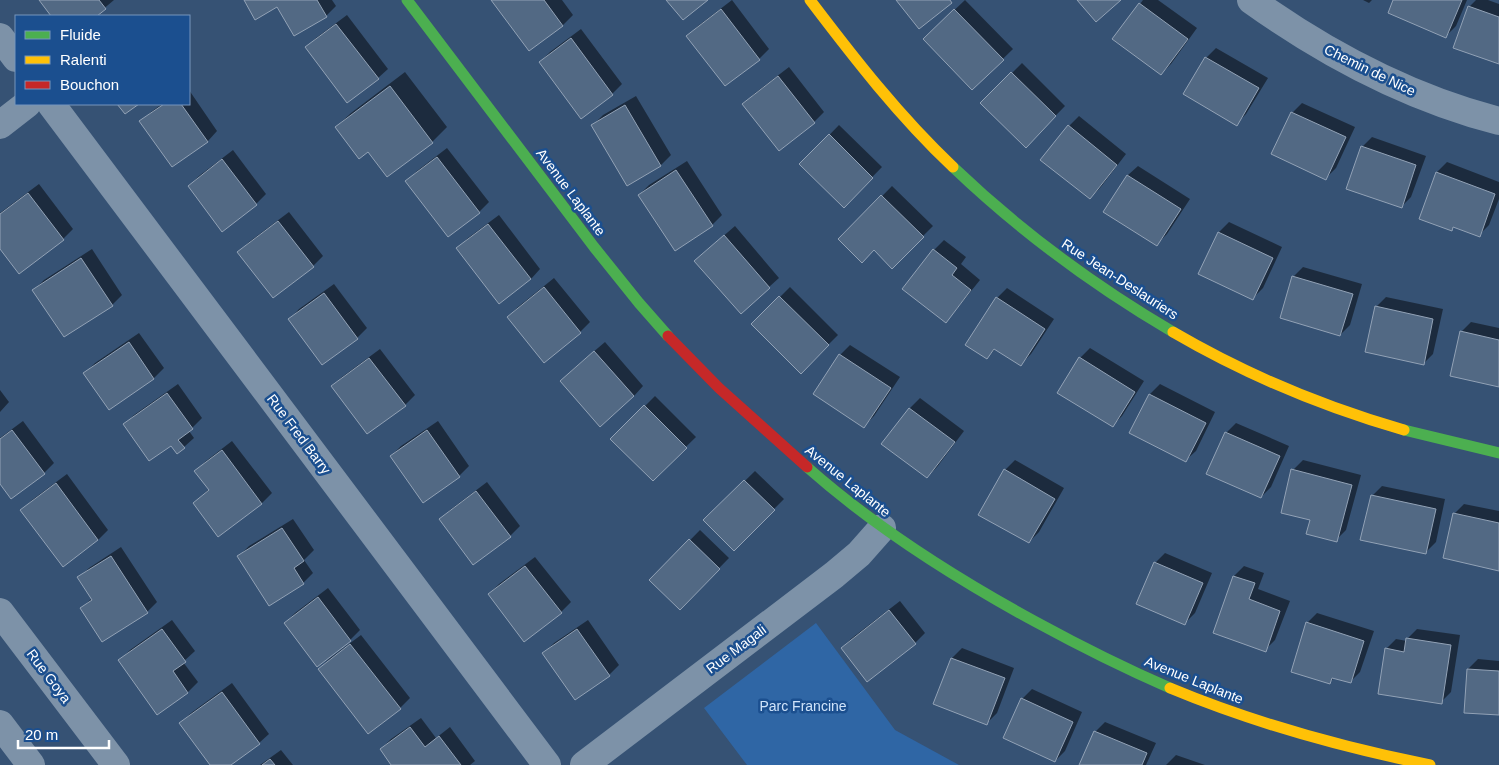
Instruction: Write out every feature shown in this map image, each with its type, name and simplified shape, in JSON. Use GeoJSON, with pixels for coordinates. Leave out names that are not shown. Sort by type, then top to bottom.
{"type":"FeatureCollection","features":[{"type":"Feature","properties":{"kind":"street","name":"Avenue Laplante"},"geometry":{"type":"LineString","coordinates":[[407,0],[610,267],[667,336],[747,414],[813,472],[882,528],[922,556],[994,599],[1090,651],[1153,680],[1217,707],[1274,726],[1358,750],[1430,765]]}},
{"type":"Feature","properties":{"kind":"street","name":"Rue Jean-Deslauriers"},"geometry":{"type":"LineString","coordinates":[[810,0],[866,72],[938,153],[1017,225],[1052,253],[1104,289],[1164,328],[1236,365],[1293,391],[1395,427],[1499,453]]}},
{"type":"Feature","properties":{"kind":"street","name":"Chemin de Nice"},"geometry":{"type":"LineString","coordinates":[[1250,0],[1296,32],[1359,66],[1424,96],[1499,121]]}},
{"type":"Feature","properties":{"kind":"street"},"geometry":{"type":"LineString","coordinates":[[0,37],[15,57]]}},
{"type":"Feature","properties":{"kind":"street"},"geometry":{"type":"LineString","coordinates":[[0,125],[26,105]]}},
{"type":"Feature","properties":{"kind":"street","name":"Rue Fred Barry"},"geometry":{"type":"LineString","coordinates":[[52,105],[547,765]]}},
{"type":"Feature","properties":{"kind":"street","name":"Rue Magali"},"geometry":{"type":"LineString","coordinates":[[584,765],[834,575],[858,554],[882,528]]}},
{"type":"Feature","properties":{"kind":"street","name":"Rue Goya"},"geometry":{"type":"LineString","coordinates":[[0,612],[116,765]]}},
{"type":"Feature","properties":{"kind":"street"},"geometry":{"type":"LineString","coordinates":[[0,724],[31,765]]}},
{"type":"Feature","properties":{"kind":"green space","name":"Parc Francine"},"geometry":{"type":"Polygon","coordinates":[[[816,623],[895,730],[959,765],[747,765],[704,708],[816,623]]]}},
{"type":"Feature","properties":{"kind":"building"},"geometry":{"type":"Polygon","coordinates":[[[39,0],[99,0],[106,9],[98,15],[50,15],[39,0]]]}},
{"type":"Feature","properties":{"kind":"building"},"geometry":{"type":"Polygon","coordinates":[[[244,0],[317,0],[327,17],[294,36],[277,7],[255,20],[244,0]]]}},
{"type":"Feature","properties":{"kind":"building"},"geometry":{"type":"Polygon","coordinates":[[[491,0],[544,0],[563,26],[529,51],[491,0]]]}},
{"type":"Feature","properties":{"kind":"building"},"geometry":{"type":"Polygon","coordinates":[[[666,0],[708,0],[683,20],[666,0]]]}},
{"type":"Feature","properties":{"kind":"building"},"geometry":{"type":"Polygon","coordinates":[[[896,0],[950,0],[952,3],[919,29],[896,0]]]}},
{"type":"Feature","properties":{"kind":"building"},"geometry":{"type":"Polygon","coordinates":[[[1077,0],[1121,0],[1096,22],[1077,0]]]}},
{"type":"Feature","properties":{"kind":"building"},"geometry":{"type":"Polygon","coordinates":[[[1393,0],[1462,0],[1446,38],[1388,13],[1393,0]]]}},
{"type":"Feature","properties":{"kind":"building"},"geometry":{"type":"Polygon","coordinates":[[[1139,3],[1188,39],[1161,75],[1112,39],[1139,3]]]}},
{"type":"Feature","properties":{"kind":"building"},"geometry":{"type":"Polygon","coordinates":[[[1468,6],[1499,17],[1499,64],[1453,48],[1468,6]]]}},
{"type":"Feature","properties":{"kind":"building"},"geometry":{"type":"Polygon","coordinates":[[[721,9],[760,60],[725,86],[686,36],[721,9]]]}},
{"type":"Feature","properties":{"kind":"building"},"geometry":{"type":"Polygon","coordinates":[[[954,9],[1004,60],[972,90],[923,39],[954,9]]]}},
{"type":"Feature","properties":{"kind":"building"},"geometry":{"type":"Polygon","coordinates":[[[336,24],[379,79],[347,103],[305,47],[336,24]]]}},
{"type":"Feature","properties":{"kind":"building"},"geometry":{"type":"Polygon","coordinates":[[[571,38],[613,95],[581,119],[539,62],[571,38]]]}},
{"type":"Feature","properties":{"kind":"building"},"geometry":{"type":"Polygon","coordinates":[[[1205,57],[1259,88],[1237,126],[1183,94],[1205,57]]]}},
{"type":"Feature","properties":{"kind":"building"},"geometry":{"type":"Polygon","coordinates":[[[1011,72],[1056,116],[1026,148],[980,103],[1011,72]]]}},
{"type":"Feature","properties":{"kind":"building"},"geometry":{"type":"Polygon","coordinates":[[[778,76],[815,123],[779,151],[742,104],[778,76]]]}},
{"type":"Feature","properties":{"kind":"building"},"geometry":{"type":"Polygon","coordinates":[[[390,86],[433,143],[387,177],[368,152],[359,159],[335,127],[390,86]]]}},
{"type":"Feature","properties":{"kind":"building"},"geometry":{"type":"Polygon","coordinates":[[[118,105],[138,105],[125,114],[118,105]]]}},
{"type":"Feature","properties":{"kind":"building"},"geometry":{"type":"Polygon","coordinates":[[[163,105],[182,105],[208,142],[172,167],[139,121],[163,105]]]}},
{"type":"Feature","properties":{"kind":"building"},"geometry":{"type":"Polygon","coordinates":[[[625,105],[661,166],[627,186],[591,125],[625,105]]]}},
{"type":"Feature","properties":{"kind":"building"},"geometry":{"type":"Polygon","coordinates":[[[1291,112],[1346,137],[1326,180],[1271,154],[1291,112]]]}},
{"type":"Feature","properties":{"kind":"building"},"geometry":{"type":"Polygon","coordinates":[[[1068,125],[1117,165],[1090,199],[1040,160],[1068,125]]]}},
{"type":"Feature","properties":{"kind":"building"},"geometry":{"type":"Polygon","coordinates":[[[829,134],[873,178],[844,208],[799,164],[829,134]]]}},
{"type":"Feature","properties":{"kind":"building"},"geometry":{"type":"Polygon","coordinates":[[[1361,146],[1416,165],[1402,208],[1346,189],[1361,146]]]}},
{"type":"Feature","properties":{"kind":"building"},"geometry":{"type":"Polygon","coordinates":[[[437,157],[480,213],[448,237],[405,181],[437,157]]]}},
{"type":"Feature","properties":{"kind":"building"},"geometry":{"type":"Polygon","coordinates":[[[222,159],[257,205],[222,232],[188,186],[222,159]]]}},
{"type":"Feature","properties":{"kind":"building"},"geometry":{"type":"Polygon","coordinates":[[[676,170],[713,226],[675,251],[638,195],[676,170]]]}},
{"type":"Feature","properties":{"kind":"building"},"geometry":{"type":"Polygon","coordinates":[[[1436,172],[1495,194],[1480,237],[1453,227],[1452,231],[1419,219],[1436,172]]]}},
{"type":"Feature","properties":{"kind":"building"},"geometry":{"type":"Polygon","coordinates":[[[1127,175],[1181,209],[1157,246],[1103,212],[1127,175]]]}},
{"type":"Feature","properties":{"kind":"building"},"geometry":{"type":"Polygon","coordinates":[[[28,193],[64,240],[19,274],[0,249],[0,214],[28,193]]]}},
{"type":"Feature","properties":{"kind":"building"},"geometry":{"type":"Polygon","coordinates":[[[881,195],[924,237],[892,269],[874,250],[862,263],[838,239],[881,195]]]}},
{"type":"Feature","properties":{"kind":"building"},"geometry":{"type":"Polygon","coordinates":[[[278,221],[314,267],[273,298],[237,252],[278,221]]]}},
{"type":"Feature","properties":{"kind":"building"},"geometry":{"type":"Polygon","coordinates":[[[488,224],[531,279],[499,304],[456,248],[488,224]]]}},
{"type":"Feature","properties":{"kind":"building"},"geometry":{"type":"Polygon","coordinates":[[[1218,232],[1273,258],[1253,300],[1198,274],[1218,232]]]}},
{"type":"Feature","properties":{"kind":"building"},"geometry":{"type":"Polygon","coordinates":[[[724,235],[770,288],[741,314],[694,261],[724,235]]]}},
{"type":"Feature","properties":{"kind":"building"},"geometry":{"type":"Polygon","coordinates":[[[933,249],[957,268],[952,275],[971,290],[946,323],[902,289],[933,249]]]}},
{"type":"Feature","properties":{"kind":"building"},"geometry":{"type":"Polygon","coordinates":[[[81,258],[113,306],[64,337],[32,290],[81,258]]]}},
{"type":"Feature","properties":{"kind":"building"},"geometry":{"type":"Polygon","coordinates":[[[1292,276],[1353,294],[1340,336],[1280,318],[1292,276]]]}},
{"type":"Feature","properties":{"kind":"building"},"geometry":{"type":"Polygon","coordinates":[[[544,287],[581,333],[544,363],[507,317],[544,287]]]}},
{"type":"Feature","properties":{"kind":"building"},"geometry":{"type":"Polygon","coordinates":[[[324,293],[358,339],[322,365],[288,319],[324,293]]]}},
{"type":"Feature","properties":{"kind":"building"},"geometry":{"type":"Polygon","coordinates":[[[779,296],[829,345],[801,374],[751,324],[779,296]]]}},
{"type":"Feature","properties":{"kind":"building"},"geometry":{"type":"Polygon","coordinates":[[[996,297],[1045,329],[1021,366],[994,349],[987,359],[965,345],[996,297]]]}},
{"type":"Feature","properties":{"kind":"building"},"geometry":{"type":"Polygon","coordinates":[[[1375,306],[1433,319],[1424,365],[1365,352],[1375,306]]]}},
{"type":"Feature","properties":{"kind":"building"},"geometry":{"type":"Polygon","coordinates":[[[1460,331],[1499,340],[1499,387],[1450,376],[1460,331]]]}},
{"type":"Feature","properties":{"kind":"building"},"geometry":{"type":"Polygon","coordinates":[[[129,342],[154,379],[109,410],[83,373],[129,342]]]}},
{"type":"Feature","properties":{"kind":"building"},"geometry":{"type":"Polygon","coordinates":[[[594,351],[634,396],[600,427],[560,381],[594,351]]]}},
{"type":"Feature","properties":{"kind":"building"},"geometry":{"type":"Polygon","coordinates":[[[839,354],[891,388],[864,428],[813,394],[839,354]]]}},
{"type":"Feature","properties":{"kind":"building"},"geometry":{"type":"Polygon","coordinates":[[[1079,357],[1135,392],[1113,427],[1057,393],[1079,357]]]}},
{"type":"Feature","properties":{"kind":"building"},"geometry":{"type":"Polygon","coordinates":[[[369,358],[406,406],[367,434],[331,386],[369,358]]]}},
{"type":"Feature","properties":{"kind":"building"},"geometry":{"type":"Polygon","coordinates":[[[167,393],[193,429],[178,440],[185,448],[177,454],[171,446],[149,461],[123,424],[167,393]]]}},
{"type":"Feature","properties":{"kind":"building"},"geometry":{"type":"Polygon","coordinates":[[[1149,394],[1206,423],[1186,462],[1129,433],[1149,394]]]}},
{"type":"Feature","properties":{"kind":"building"},"geometry":{"type":"Polygon","coordinates":[[[644,405],[687,448],[653,481],[610,439],[644,405]]]}},
{"type":"Feature","properties":{"kind":"building"},"geometry":{"type":"Polygon","coordinates":[[[909,408],[955,442],[927,478],[881,444],[909,408]]]}},
{"type":"Feature","properties":{"kind":"building"},"geometry":{"type":"Polygon","coordinates":[[[12,430],[45,474],[11,499],[0,484],[0,439],[12,430]]]}},
{"type":"Feature","properties":{"kind":"building"},"geometry":{"type":"Polygon","coordinates":[[[427,430],[460,477],[423,503],[390,456],[427,430]]]}},
{"type":"Feature","properties":{"kind":"building"},"geometry":{"type":"Polygon","coordinates":[[[1225,432],[1280,456],[1261,498],[1206,474],[1225,432]]]}},
{"type":"Feature","properties":{"kind":"building"},"geometry":{"type":"Polygon","coordinates":[[[222,450],[262,504],[218,537],[193,503],[209,490],[194,471],[222,450]]]}},
{"type":"Feature","properties":{"kind":"building"},"geometry":{"type":"Polygon","coordinates":[[[1004,469],[1055,499],[1029,543],[978,515],[1004,469]]]}},
{"type":"Feature","properties":{"kind":"building"},"geometry":{"type":"Polygon","coordinates":[[[1291,469],[1352,485],[1337,542],[1306,534],[1310,520],[1281,513],[1291,469]]]}},
{"type":"Feature","properties":{"kind":"building"},"geometry":{"type":"Polygon","coordinates":[[[744,480],[775,510],[734,551],[703,520],[744,480]]]}},
{"type":"Feature","properties":{"kind":"building"},"geometry":{"type":"Polygon","coordinates":[[[56,483],[98,540],[63,567],[20,510],[56,483]]]}},
{"type":"Feature","properties":{"kind":"building"},"geometry":{"type":"Polygon","coordinates":[[[476,491],[511,537],[473,565],[439,519],[476,491]]]}},
{"type":"Feature","properties":{"kind":"building"},"geometry":{"type":"Polygon","coordinates":[[[1371,495],[1436,509],[1426,554],[1360,540],[1371,495]]]}},
{"type":"Feature","properties":{"kind":"building"},"geometry":{"type":"Polygon","coordinates":[[[1453,513],[1499,523],[1499,571],[1443,558],[1453,513]]]}},
{"type":"Feature","properties":{"kind":"building"},"geometry":{"type":"Polygon","coordinates":[[[282,528],[304,561],[294,568],[304,584],[269,606],[237,556],[282,528]]]}},
{"type":"Feature","properties":{"kind":"building"},"geometry":{"type":"Polygon","coordinates":[[[689,539],[720,569],[680,610],[649,580],[689,539]]]}},
{"type":"Feature","properties":{"kind":"building"},"geometry":{"type":"Polygon","coordinates":[[[111,556],[148,613],[102,642],[80,608],[92,600],[77,577],[111,556]]]}},
{"type":"Feature","properties":{"kind":"building"},"geometry":{"type":"Polygon","coordinates":[[[1154,562],[1203,583],[1185,625],[1136,604],[1154,562]]]}},
{"type":"Feature","properties":{"kind":"building"},"geometry":{"type":"Polygon","coordinates":[[[525,566],[562,613],[524,642],[488,594],[525,566]]]}},
{"type":"Feature","properties":{"kind":"building"},"geometry":{"type":"Polygon","coordinates":[[[1233,576],[1255,583],[1249,599],[1280,611],[1266,652],[1213,633],[1233,576]]]}},
{"type":"Feature","properties":{"kind":"building"},"geometry":{"type":"Polygon","coordinates":[[[318,597],[351,641],[317,667],[284,623],[318,597]]]}},
{"type":"Feature","properties":{"kind":"building"},"geometry":{"type":"Polygon","coordinates":[[[889,610],[916,644],[867,682],[841,648],[889,610]]]}},
{"type":"Feature","properties":{"kind":"building"},"geometry":{"type":"Polygon","coordinates":[[[1306,622],[1364,641],[1351,683],[1332,678],[1330,684],[1291,672],[1306,622]]]}},
{"type":"Feature","properties":{"kind":"building"},"geometry":{"type":"Polygon","coordinates":[[[162,629],[186,662],[173,671],[188,693],[157,715],[118,660],[162,629]]]}},
{"type":"Feature","properties":{"kind":"building"},"geometry":{"type":"Polygon","coordinates":[[[577,629],[610,676],[575,700],[542,653],[577,629]]]}},
{"type":"Feature","properties":{"kind":"building"},"geometry":{"type":"Polygon","coordinates":[[[1406,638],[1451,645],[1442,704],[1378,694],[1385,648],[1404,652],[1406,638]]]}},
{"type":"Feature","properties":{"kind":"building"},"geometry":{"type":"Polygon","coordinates":[[[350,644],[401,709],[368,734],[318,669],[350,644]]]}},
{"type":"Feature","properties":{"kind":"building"},"geometry":{"type":"Polygon","coordinates":[[[951,658],[1005,678],[987,725],[933,704],[951,658]]]}},
{"type":"Feature","properties":{"kind":"building"},"geometry":{"type":"Polygon","coordinates":[[[1467,669],[1499,671],[1499,715],[1464,713],[1467,669]]]}},
{"type":"Feature","properties":{"kind":"building"},"geometry":{"type":"Polygon","coordinates":[[[222,692],[260,744],[231,765],[210,765],[179,723],[222,692]]]}},
{"type":"Feature","properties":{"kind":"building"},"geometry":{"type":"Polygon","coordinates":[[[1021,698],[1073,722],[1055,762],[1003,738],[1021,698]]]}},
{"type":"Feature","properties":{"kind":"building"},"geometry":{"type":"Polygon","coordinates":[[[410,727],[425,747],[439,736],[461,765],[391,765],[380,749],[410,727]]]}},
{"type":"Feature","properties":{"kind":"building"},"geometry":{"type":"Polygon","coordinates":[[[1094,731],[1147,753],[1142,765],[1079,765],[1094,731]]]}},
{"type":"Feature","properties":{"kind":"building"},"geometry":{"type":"Polygon","coordinates":[[[270,759],[275,765],[262,765],[270,759]]]}},
{"type":"Feature","properties":{"kind":"traffic: fast"},"geometry":{"type":"LineString","coordinates":[[407,0],[594,247],[668,336]]}},
{"type":"Feature","properties":{"kind":"traffic: fast"},"geometry":{"type":"LineString","coordinates":[[953,167],[978,191],[1058,256],[1114,295],[1173,332]]}},
{"type":"Feature","properties":{"kind":"traffic: fast"},"geometry":{"type":"LineString","coordinates":[[1404,430],[1499,453]]}},
{"type":"Feature","properties":{"kind":"traffic: fast"},"geometry":{"type":"LineString","coordinates":[[807,467],[889,532],[946,570],[1069,640],[1170,688]]}},
{"type":"Feature","properties":{"kind":"traffic: slow"},"geometry":{"type":"LineString","coordinates":[[810,0],[860,65],[914,128],[953,167]]}},
{"type":"Feature","properties":{"kind":"traffic: slow"},"geometry":{"type":"LineString","coordinates":[[1173,332],[1228,362],[1286,388],[1344,411],[1404,430]]}},
{"type":"Feature","properties":{"kind":"traffic: slow"},"geometry":{"type":"LineString","coordinates":[[1170,688],[1202,701],[1298,733],[1430,765]]}},
{"type":"Feature","properties":{"kind":"traffic: jam"},"geometry":{"type":"LineString","coordinates":[[668,336],[719,388],[807,467]]}}]}
